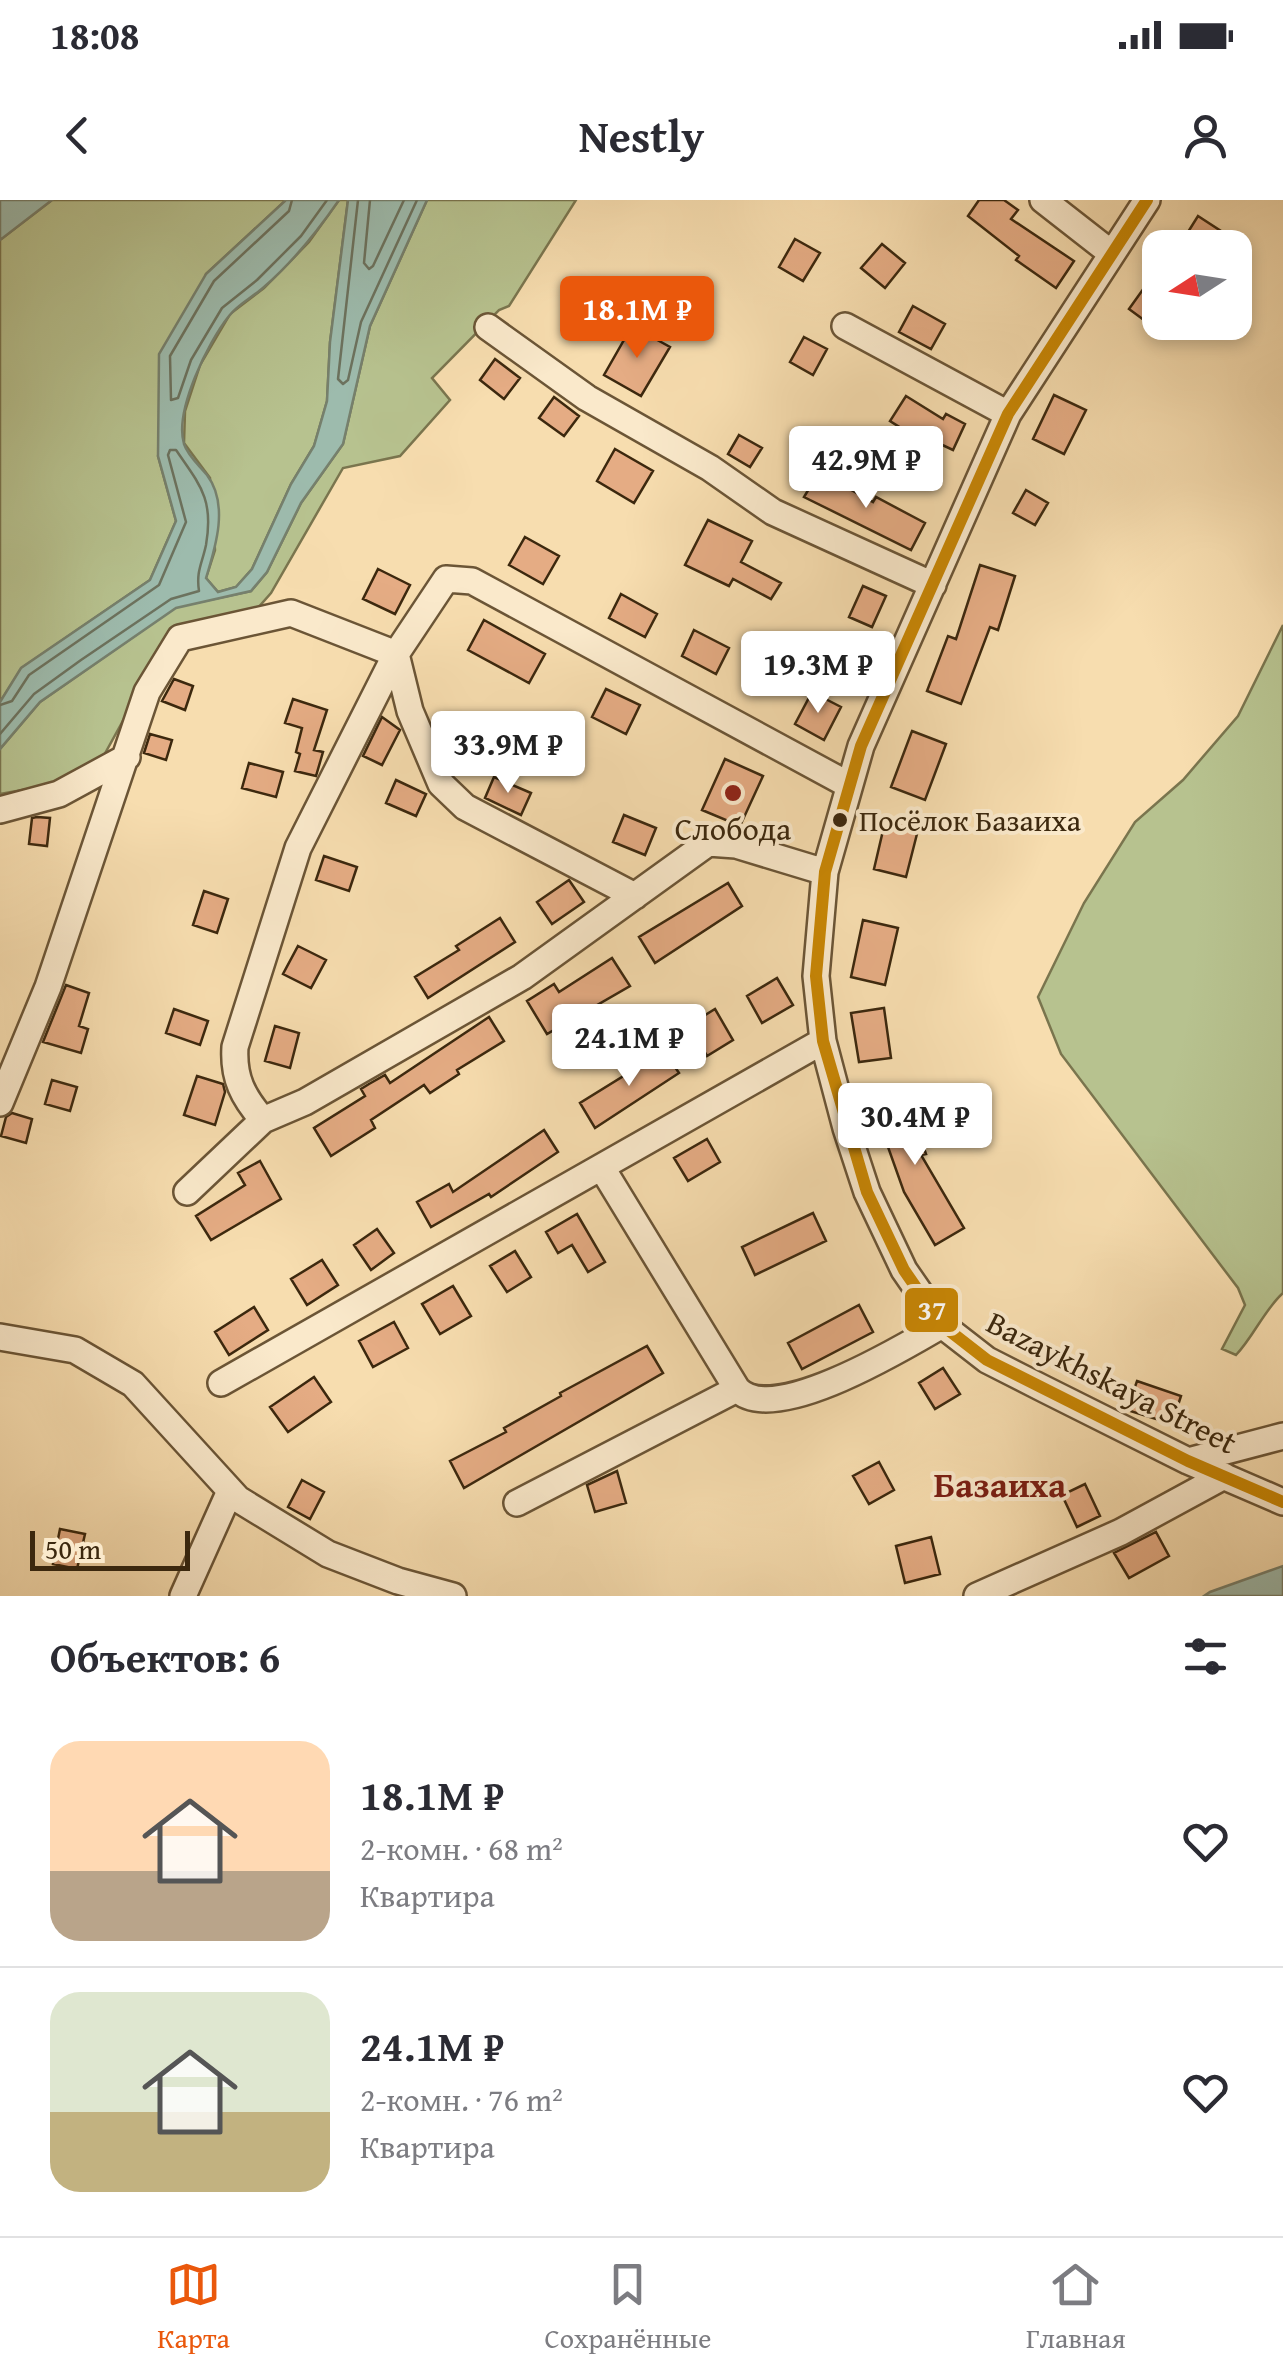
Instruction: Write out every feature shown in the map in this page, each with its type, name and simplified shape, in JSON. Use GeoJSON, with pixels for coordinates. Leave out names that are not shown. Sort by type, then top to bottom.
{"type":"FeatureCollection","features":[{"type":"Feature","properties":{"kind":"street"},"geometry":{"type":"LineString","coordinates":[[1043,200],[1111,252]]}},
{"type":"Feature","properties":{"kind":"street","name":"Bazaykhskaya Street"},"geometry":{"type":"LineString","coordinates":[[1147,200],[1008,414],[860,746],[825,872],[816,976],[823,1041],[867,1192],[904,1270],[942,1325],[987,1360],[1188,1461],[1276,1498]]}},
{"type":"Feature","properties":{"kind":"street"},"geometry":{"type":"LineString","coordinates":[[846,326],[1008,414]]}},
{"type":"Feature","properties":{"kind":"street"},"geometry":{"type":"LineString","coordinates":[[488,327],[587,398],[710,468],[774,512],[933,585]]}},
{"type":"Feature","properties":{"kind":"street"},"geometry":{"type":"LineString","coordinates":[[263,1120],[245,1099],[234,1070],[235,1048],[298,848],[396,654],[446,578],[472,581],[847,784]]}},
{"type":"Feature","properties":{"kind":"street"},"geometry":{"type":"LineString","coordinates":[[0,1103],[48,988],[147,692],[180,638],[291,613],[396,654]]}},
{"type":"Feature","properties":{"kind":"street"},"geometry":{"type":"LineString","coordinates":[[396,654],[410,710],[441,784],[464,806],[635,896]]}},
{"type":"Feature","properties":{"kind":"street"},"geometry":{"type":"LineString","coordinates":[[0,810],[59,794],[127,757]]}},
{"type":"Feature","properties":{"kind":"street"},"geometry":{"type":"LineString","coordinates":[[187,1192],[263,1120],[304,1102],[522,977],[708,843],[736,845],[825,872]]}},
{"type":"Feature","properties":{"kind":"street"},"geometry":{"type":"LineString","coordinates":[[221,1383],[823,1041]]}},
{"type":"Feature","properties":{"kind":"street"},"geometry":{"type":"LineString","coordinates":[[602,1168],[745,1398],[771,1401],[860,1373],[942,1325]]}},
{"type":"Feature","properties":{"kind":"street"},"geometry":{"type":"LineString","coordinates":[[0,1337],[75,1350],[133,1384],[230,1491],[328,1554],[453,1596]]}},
{"type":"Feature","properties":{"kind":"street"},"geometry":{"type":"LineString","coordinates":[[518,1503],[737,1390]]}},
{"type":"Feature","properties":{"kind":"street"},"geometry":{"type":"LineString","coordinates":[[1188,1461],[1283,1436]]}},
{"type":"Feature","properties":{"kind":"street"},"geometry":{"type":"LineString","coordinates":[[977,1596],[1121,1532],[1224,1476]]}},
{"type":"Feature","properties":{"kind":"street"},"geometry":{"type":"LineString","coordinates":[[182,1596],[230,1491]]}},
{"type":"Feature","properties":{"kind":"green space"},"geometry":{"type":"Polygon","coordinates":[[[52,200],[286,200],[206,274],[158,456],[176,521],[150,580],[22,668],[0,702],[0,240],[52,200]]]}},
{"type":"Feature","properties":{"kind":"green space"},"geometry":{"type":"Polygon","coordinates":[[[339,200],[348,200],[330,342],[327,401],[314,446],[291,484],[252,569],[236,587],[218,592],[206,578],[215,550],[210,478],[184,443],[185,411],[200,365],[230,314],[264,288],[309,242],[339,200]]]}},
{"type":"Feature","properties":{"kind":"green space"},"geometry":{"type":"Polygon","coordinates":[[[427,200],[576,200],[509,306],[499,310],[432,378],[450,400],[400,456],[343,468],[271,593],[256,610],[181,627],[103,757],[55,784],[0,794],[0,749],[40,702],[176,607],[251,591],[267,572],[301,503],[343,444],[370,326],[427,200]]]}},
{"type":"Feature","properties":{"kind":"green space"},"geometry":{"type":"Polygon","coordinates":[[[1283,625],[1283,1293],[1236,1355],[1222,1349],[1245,1305],[1238,1288],[1061,1054],[1038,997],[1084,903],[1135,822],[1183,780],[1238,716],[1283,625]]]}},
{"type":"Feature","properties":{"kind":"water"},"geometry":{"type":"Polygon","coordinates":[[[0,200],[52,200],[0,240],[0,200]]]}},
{"type":"Feature","properties":{"kind":"water"},"geometry":{"type":"Polygon","coordinates":[[[286,200],[339,200],[285,267],[229,316],[203,359],[184,414],[184,444],[214,486],[218,499],[218,525],[206,578],[218,592],[236,587],[252,569],[291,484],[314,446],[327,401],[330,342],[348,200],[427,200],[370,326],[343,444],[301,503],[267,572],[251,591],[176,608],[40,702],[0,749],[0,702],[21,668],[150,580],[176,521],[158,456],[159,354],[206,274],[286,200]]]}},
{"type":"Feature","properties":{"kind":"water"},"geometry":{"type":"Polygon","coordinates":[[[1283,1566],[1283,1596],[1204,1596],[1210,1592],[1283,1566]]]}},
{"type":"Feature","properties":{"kind":"building"},"geometry":{"type":"Polygon","coordinates":[[[979,200],[1004,200],[1018,210],[1011,219],[1074,261],[1056,288],[1016,260],[1019,256],[968,216],[979,200]]]}},
{"type":"Feature","properties":{"kind":"building"},"geometry":{"type":"Polygon","coordinates":[[[1198,216],[1219,230],[1189,230],[1198,216]]]}},
{"type":"Feature","properties":{"kind":"building"},"geometry":{"type":"Polygon","coordinates":[[[795,239],[820,253],[803,281],[779,267],[795,239]]]}},
{"type":"Feature","properties":{"kind":"building"},"geometry":{"type":"Polygon","coordinates":[[[882,244],[905,263],[885,288],[861,268],[882,244]]]}},
{"type":"Feature","properties":{"kind":"building"},"geometry":{"type":"Polygon","coordinates":[[[1142,291],[1142,319],[1129,309],[1142,291]]]}},
{"type":"Feature","properties":{"kind":"building"},"geometry":{"type":"Polygon","coordinates":[[[913,306],[945,324],[931,349],[899,332],[913,306]]]}},
{"type":"Feature","properties":{"kind":"building"},"geometry":{"type":"Polygon","coordinates":[[[632,326],[670,347],[641,396],[604,375],[632,326]]]}},
{"type":"Feature","properties":{"kind":"building"},"geometry":{"type":"Polygon","coordinates":[[[804,337],[827,349],[813,375],[790,362],[804,337]]]}},
{"type":"Feature","properties":{"kind":"building"},"geometry":{"type":"Polygon","coordinates":[[[495,359],[520,378],[504,399],[480,380],[495,359]]]}},
{"type":"Feature","properties":{"kind":"building"},"geometry":{"type":"Polygon","coordinates":[[[1054,395],[1086,410],[1064,454],[1033,439],[1054,395]]]}},
{"type":"Feature","properties":{"kind":"building"},"geometry":{"type":"Polygon","coordinates":[[[906,396],[943,419],[946,414],[965,424],[953,450],[919,434],[917,438],[890,421],[906,396]]]}},
{"type":"Feature","properties":{"kind":"building"},"geometry":{"type":"Polygon","coordinates":[[[554,397],[579,416],[564,436],[539,418],[554,397]]]}},
{"type":"Feature","properties":{"kind":"building"},"geometry":{"type":"Polygon","coordinates":[[[739,435],[762,448],[750,467],[728,454],[739,435]]]}},
{"type":"Feature","properties":{"kind":"building"},"geometry":{"type":"Polygon","coordinates":[[[615,449],[653,471],[634,503],[597,481],[615,449]]]}},
{"type":"Feature","properties":{"kind":"building"},"geometry":{"type":"Polygon","coordinates":[[[819,472],[873,502],[876,497],[925,523],[911,550],[804,497],[819,472]]]}},
{"type":"Feature","properties":{"kind":"building"},"geometry":{"type":"Polygon","coordinates":[[[1026,490],[1048,503],[1035,525],[1013,513],[1026,490]]]}},
{"type":"Feature","properties":{"kind":"building"},"geometry":{"type":"Polygon","coordinates":[[[708,520],[752,541],[741,562],[781,583],[771,599],[733,579],[729,586],[685,565],[708,520]]]}},
{"type":"Feature","properties":{"kind":"building"},"geometry":{"type":"Polygon","coordinates":[[[525,537],[559,556],[543,584],[509,565],[525,537]]]}},
{"type":"Feature","properties":{"kind":"building"},"geometry":{"type":"Polygon","coordinates":[[[980,565],[1015,576],[998,630],[990,627],[961,704],[927,691],[948,636],[956,639],[980,565]]]}},
{"type":"Feature","properties":{"kind":"building"},"geometry":{"type":"Polygon","coordinates":[[[378,569],[410,585],[395,614],[363,599],[378,569]]]}},
{"type":"Feature","properties":{"kind":"building"},"geometry":{"type":"Polygon","coordinates":[[[863,586],[886,596],[872,627],[849,617],[863,586]]]}},
{"type":"Feature","properties":{"kind":"building"},"geometry":{"type":"Polygon","coordinates":[[[621,594],[657,614],[645,637],[609,618],[621,594]]]}},
{"type":"Feature","properties":{"kind":"building"},"geometry":{"type":"Polygon","coordinates":[[[484,620],[545,654],[529,683],[468,650],[484,620]]]}},
{"type":"Feature","properties":{"kind":"building"},"geometry":{"type":"Polygon","coordinates":[[[694,630],[729,648],[716,674],[682,656],[694,630]]]}},
{"type":"Feature","properties":{"kind":"building"},"geometry":{"type":"Polygon","coordinates":[[[174,679],[193,686],[185,710],[162,701],[174,679]]]}},
{"type":"Feature","properties":{"kind":"building"},"geometry":{"type":"Polygon","coordinates":[[[606,689],[640,705],[626,734],[592,717],[606,689]]]}},
{"type":"Feature","properties":{"kind":"building"},"geometry":{"type":"Polygon","coordinates":[[[812,692],[841,707],[824,740],[795,724],[812,692]]]}},
{"type":"Feature","properties":{"kind":"building"},"geometry":{"type":"Polygon","coordinates":[[[293,699],[327,710],[314,750],[323,752],[316,776],[295,771],[302,728],[285,723],[293,699]]]}},
{"type":"Feature","properties":{"kind":"building"},"geometry":{"type":"Polygon","coordinates":[[[382,717],[400,730],[382,765],[363,756],[382,717]]]}},
{"type":"Feature","properties":{"kind":"building"},"geometry":{"type":"Polygon","coordinates":[[[912,731],[946,744],[925,800],[891,787],[912,731]]]}},
{"type":"Feature","properties":{"kind":"building"},"geometry":{"type":"Polygon","coordinates":[[[150,734],[172,740],[166,760],[144,753],[150,734]]]}},
{"type":"Feature","properties":{"kind":"building","name":"Слобода"},"geometry":{"type":"Polygon","coordinates":[[[725,759],[763,776],[740,826],[702,810],[725,759]]]}},
{"type":"Feature","properties":{"kind":"building"},"geometry":{"type":"Polygon","coordinates":[[[249,763],[283,772],[276,797],[242,788],[249,763]]]}},
{"type":"Feature","properties":{"kind":"building"},"geometry":{"type":"Polygon","coordinates":[[[494,777],[531,793],[521,815],[485,798],[494,777]]]}},
{"type":"Feature","properties":{"kind":"building"},"geometry":{"type":"Polygon","coordinates":[[[396,780],[426,794],[416,816],[386,803],[396,780]]]}},
{"type":"Feature","properties":{"kind":"building"},"geometry":{"type":"Polygon","coordinates":[[[624,815],[656,828],[645,855],[613,842],[624,815]]]}},
{"type":"Feature","properties":{"kind":"building"},"geometry":{"type":"Polygon","coordinates":[[[32,818],[50,818],[47,846],[29,844],[32,818]]]}},
{"type":"Feature","properties":{"kind":"building"},"geometry":{"type":"Polygon","coordinates":[[[885,822],[918,830],[906,877],[874,869],[885,822]]]}},
{"type":"Feature","properties":{"kind":"building"},"geometry":{"type":"Polygon","coordinates":[[[324,856],[357,867],[349,891],[316,880],[324,856]]]}},
{"type":"Feature","properties":{"kind":"building"},"geometry":{"type":"Polygon","coordinates":[[[569,880],[584,902],[552,924],[537,902],[569,880]]]}},
{"type":"Feature","properties":{"kind":"building"},"geometry":{"type":"Polygon","coordinates":[[[728,883],[742,906],[655,963],[639,937],[728,883]]]}},
{"type":"Feature","properties":{"kind":"building"},"geometry":{"type":"Polygon","coordinates":[[[204,891],[228,899],[217,933],[193,925],[204,891]]]}},
{"type":"Feature","properties":{"kind":"building"},"geometry":{"type":"Polygon","coordinates":[[[500,918],[515,942],[428,998],[415,977],[500,918]]]}},
{"type":"Feature","properties":{"kind":"building"},"geometry":{"type":"Polygon","coordinates":[[[863,920],[898,928],[885,985],[851,977],[863,920]]]}},
{"type":"Feature","properties":{"kind":"building"},"geometry":{"type":"Polygon","coordinates":[[[298,946],[326,960],[311,988],[283,974],[298,946]]]}},
{"type":"Feature","properties":{"kind":"building"},"geometry":{"type":"Polygon","coordinates":[[[612,958],[630,986],[547,1034],[527,1001],[554,984],[559,992],[612,958]]]}},
{"type":"Feature","properties":{"kind":"building"},"geometry":{"type":"Polygon","coordinates":[[[777,978],[793,1005],[762,1023],[747,996],[777,978]]]}},
{"type":"Feature","properties":{"kind":"building"},"geometry":{"type":"Polygon","coordinates":[[[66,985],[89,993],[79,1026],[88,1029],[81,1053],[43,1042],[66,985]]]}},
{"type":"Feature","properties":{"kind":"building"},"geometry":{"type":"Polygon","coordinates":[[[884,1008],[891,1058],[859,1062],[851,1013],[884,1008]]]}},
{"type":"Feature","properties":{"kind":"building"},"geometry":{"type":"Polygon","coordinates":[[[174,1009],[208,1021],[200,1045],[166,1033],[174,1009]]]}},
{"type":"Feature","properties":{"kind":"building"},"geometry":{"type":"Polygon","coordinates":[[[715,1009],[733,1040],[707,1056],[689,1025],[715,1009]]]}},
{"type":"Feature","properties":{"kind":"building"},"geometry":{"type":"Polygon","coordinates":[[[489,1017],[504,1041],[457,1070],[459,1074],[430,1093],[424,1085],[371,1120],[375,1128],[331,1156],[314,1128],[365,1096],[361,1089],[385,1075],[390,1083],[489,1017]]]}},
{"type":"Feature","properties":{"kind":"building"},"geometry":{"type":"Polygon","coordinates":[[[275,1026],[299,1033],[290,1068],[265,1061],[275,1026]]]}},
{"type":"Feature","properties":{"kind":"building"},"geometry":{"type":"Polygon","coordinates":[[[664,1051],[679,1073],[595,1128],[580,1103],[664,1051]]]}},
{"type":"Feature","properties":{"kind":"building"},"geometry":{"type":"Polygon","coordinates":[[[197,1076],[223,1084],[225,1092],[215,1125],[184,1115],[197,1076]]]}},
{"type":"Feature","properties":{"kind":"building"},"geometry":{"type":"Polygon","coordinates":[[[52,1080],[77,1087],[70,1111],[45,1104],[52,1080]]]}},
{"type":"Feature","properties":{"kind":"building"},"geometry":{"type":"Polygon","coordinates":[[[904,1091],[926,1154],[921,1155],[964,1228],[935,1245],[904,1192],[872,1102],[904,1091]]]}},
{"type":"Feature","properties":{"kind":"building"},"geometry":{"type":"Polygon","coordinates":[[[12,1113],[32,1119],[26,1143],[1,1136],[6,1117],[12,1113]]]}},
{"type":"Feature","properties":{"kind":"building"},"geometry":{"type":"Polygon","coordinates":[[[544,1130],[558,1152],[491,1197],[489,1194],[431,1227],[417,1202],[449,1184],[453,1192],[544,1130]]]}},
{"type":"Feature","properties":{"kind":"building"},"geometry":{"type":"Polygon","coordinates":[[[707,1139],[720,1162],[688,1181],[674,1158],[707,1139]]]}},
{"type":"Feature","properties":{"kind":"building"},"geometry":{"type":"Polygon","coordinates":[[[260,1161],[281,1199],[211,1240],[196,1216],[245,1185],[238,1173],[260,1161]]]}},
{"type":"Feature","properties":{"kind":"building"},"geometry":{"type":"Polygon","coordinates":[[[813,1213],[826,1241],[755,1275],[742,1247],[813,1213]]]}},
{"type":"Feature","properties":{"kind":"building"},"geometry":{"type":"Polygon","coordinates":[[[577,1214],[605,1262],[588,1272],[572,1245],[558,1253],[546,1232],[577,1214]]]}},
{"type":"Feature","properties":{"kind":"building"},"geometry":{"type":"Polygon","coordinates":[[[377,1229],[394,1253],[371,1270],[354,1245],[377,1229]]]}},
{"type":"Feature","properties":{"kind":"building"},"geometry":{"type":"Polygon","coordinates":[[[515,1251],[531,1277],[507,1292],[490,1266],[515,1251]]]}},
{"type":"Feature","properties":{"kind":"building"},"geometry":{"type":"Polygon","coordinates":[[[322,1260],[338,1285],[307,1305],[291,1279],[322,1260]]]}},
{"type":"Feature","properties":{"kind":"building"},"geometry":{"type":"Polygon","coordinates":[[[453,1286],[471,1316],[440,1334],[422,1304],[453,1286]]]}},
{"type":"Feature","properties":{"kind":"building"},"geometry":{"type":"Polygon","coordinates":[[[859,1305],[873,1332],[802,1369],[788,1343],[859,1305]]]}},
{"type":"Feature","properties":{"kind":"building"},"geometry":{"type":"Polygon","coordinates":[[[254,1307],[268,1330],[229,1355],[215,1332],[254,1307]]]}},
{"type":"Feature","properties":{"kind":"building"},"geometry":{"type":"Polygon","coordinates":[[[394,1322],[408,1348],[373,1367],[359,1341],[394,1322]]]}},
{"type":"Feature","properties":{"kind":"building"},"geometry":{"type":"Polygon","coordinates":[[[647,1346],[663,1373],[464,1488],[450,1461],[506,1432],[504,1428],[561,1396],[560,1393],[647,1346]]]}},
{"type":"Feature","properties":{"kind":"building"},"geometry":{"type":"Polygon","coordinates":[[[943,1368],[960,1394],[935,1409],[919,1383],[943,1368]]]}},
{"type":"Feature","properties":{"kind":"building"},"geometry":{"type":"Polygon","coordinates":[[[314,1377],[331,1402],[288,1432],[270,1407],[314,1377]]]}},
{"type":"Feature","properties":{"kind":"building"},"geometry":{"type":"Polygon","coordinates":[[[1137,1381],[1181,1396],[1172,1424],[1127,1410],[1137,1381]]]}},
{"type":"Feature","properties":{"kind":"building"},"geometry":{"type":"Polygon","coordinates":[[[879,1462],[894,1490],[869,1504],[853,1476],[879,1462]]]}},
{"type":"Feature","properties":{"kind":"building"},"geometry":{"type":"Polygon","coordinates":[[[617,1471],[626,1503],[595,1512],[587,1485],[617,1471]]]}},
{"type":"Feature","properties":{"kind":"building"},"geometry":{"type":"Polygon","coordinates":[[[302,1480],[324,1492],[310,1519],[288,1507],[302,1480]]]}},
{"type":"Feature","properties":{"kind":"building"},"geometry":{"type":"Polygon","coordinates":[[[1085,1484],[1100,1516],[1077,1527],[1062,1495],[1085,1484]]]}},
{"type":"Feature","properties":{"kind":"building"},"geometry":{"type":"Polygon","coordinates":[[[60,1529],[85,1534],[77,1569],[53,1564],[60,1529]]]}},
{"type":"Feature","properties":{"kind":"building"},"geometry":{"type":"Polygon","coordinates":[[[1156,1532],[1169,1556],[1129,1578],[1114,1553],[1156,1532]]]}},
{"type":"Feature","properties":{"kind":"building"},"geometry":{"type":"Polygon","coordinates":[[[931,1537],[940,1574],[905,1583],[896,1546],[931,1537]]]}},
{"type":"Feature","properties":{"kind":"transit line","name":"37"},"geometry":{"type":"LineString","coordinates":[[1147,200],[1008,414],[861,746],[825,872],[816,976],[823,1041],[867,1192],[904,1270],[942,1325],[987,1360],[1188,1461],[1283,1502]]}},
{"type":"Feature","properties":{"kind":"place","name":"Слобода"},"geometry":{"type":"Point","coordinates":[733,793]}},
{"type":"Feature","properties":{"kind":"place","name":"Посёлок Базаиха"},"geometry":{"type":"Point","coordinates":[840,820]}},
{"type":"Feature","properties":{"kind":"district","name":"Базаиха"},"geometry":{"type":"Point","coordinates":[1000,1484]}}]}
